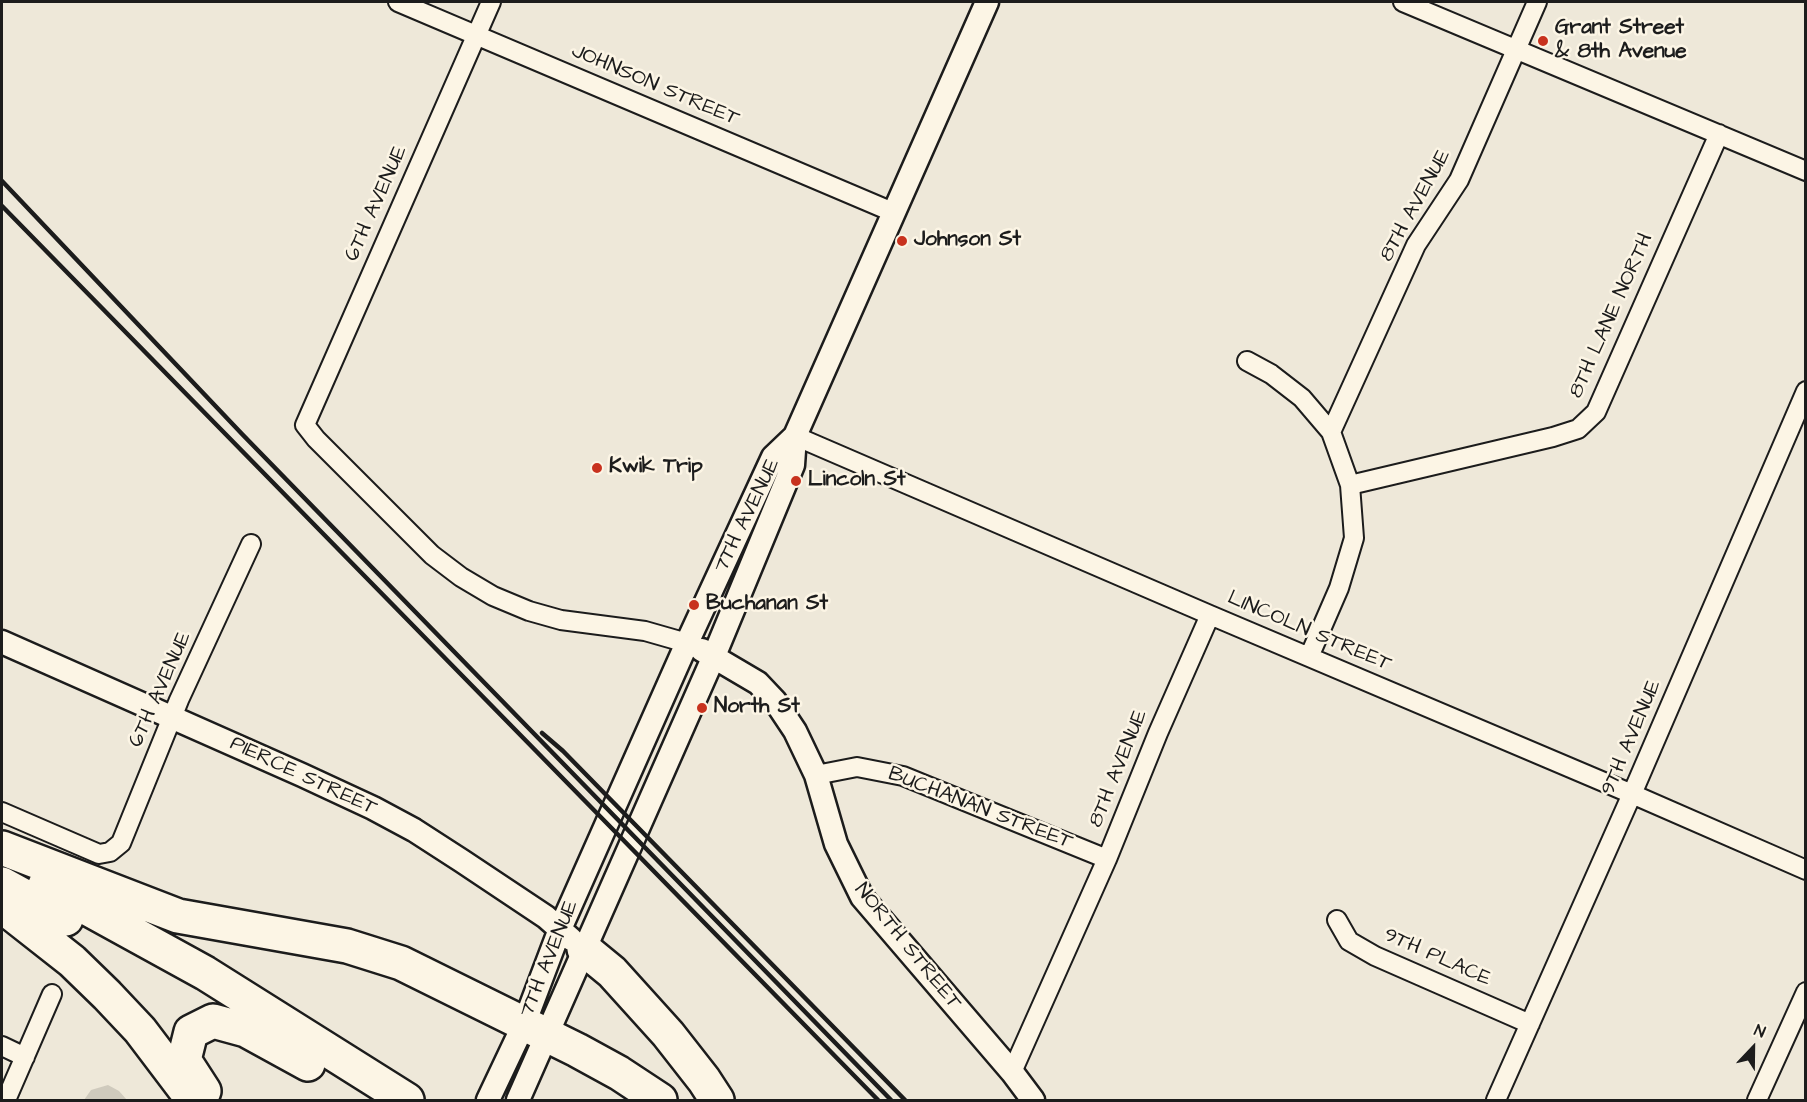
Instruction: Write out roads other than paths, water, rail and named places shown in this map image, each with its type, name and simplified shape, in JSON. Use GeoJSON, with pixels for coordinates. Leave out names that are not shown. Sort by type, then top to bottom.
{"type":"FeatureCollection","features":[{"type":"Feature","properties":{"kind":"highway"},"geometry":{"type":"LineString","coordinates":[[2,848],[178,916],[348,946],[401,963],[429,975],[619,1073],[660,1101]]}},
{"type":"Feature","properties":{"kind":"highway"},"geometry":{"type":"LineString","coordinates":[[2,864],[80,903],[206,973],[407,1101]]}},
{"type":"Feature","properties":{"kind":"highway"},"geometry":{"type":"LineString","coordinates":[[2,884],[176,981],[367,1101]]}},
{"type":"Feature","properties":{"kind":"highway"},"geometry":{"type":"LineString","coordinates":[[2,906],[72,961],[107,994],[140,1030],[193,1101]]}},
{"type":"Feature","properties":{"kind":"highway"},"geometry":{"type":"LineString","coordinates":[[572,939],[612,972],[668,1034],[704,1080],[717,1101]]}},
{"type":"Feature","properties":{"kind":"highway"},"geometry":{"type":"LineString","coordinates":[[209,1101],[184,1060],[191,1032],[213,1021],[246,1030],[308,1064]]}},
{"type":"Feature","properties":{"kind":"street","name":"JOHNSON STREET"},"geometry":{"type":"LineString","coordinates":[[398,2],[895,213]]}},
{"type":"Feature","properties":{"kind":"street","name":"6TH AVENUE"},"geometry":{"type":"LineString","coordinates":[[491,2],[305,425],[316,439],[432,555],[461,577],[493,596],[528,611],[561,620],[645,632],[687,643]]}},
{"type":"Feature","properties":{"kind":"street","name":"7TH AVENUE"},"geometry":{"type":"LineString","coordinates":[[488,1101],[535,1030],[687,643],[773,457],[795,436],[987,2]]}},
{"type":"Feature","properties":{"kind":"street"},"geometry":{"type":"LineString","coordinates":[[1403,2],[1806,171]]}},
{"type":"Feature","properties":{"kind":"street","name":"8TH AVENUE"},"geometry":{"type":"LineString","coordinates":[[1331,432],[1416,245],[1459,180],[1537,2]]}},
{"type":"Feature","properties":{"kind":"street","name":"8TH LANE NORTH"},"geometry":{"type":"LineString","coordinates":[[1350,485],[1553,437],[1578,429],[1596,412],[1719,134]]}},
{"type":"Feature","properties":{"kind":"street"},"geometry":{"type":"LineString","coordinates":[[1247,361],[1271,374],[1302,398],[1331,432],[1350,485],[1354,538],[1339,588],[1309,657]]}},
{"type":"Feature","properties":{"kind":"street","name":"9TH AVENUE"},"geometry":{"type":"LineString","coordinates":[[1496,1101],[1806,391]]}},
{"type":"Feature","properties":{"kind":"street"},"geometry":{"type":"LineString","coordinates":[[518,1101],[535,1030],[572,939],[714,656],[793,465],[795,436]]}},
{"type":"Feature","properties":{"kind":"street","name":"LINCOLN STREET"},"geometry":{"type":"LineString","coordinates":[[795,436],[1806,870]]}},
{"type":"Feature","properties":{"kind":"street","name":"6TH AVENUE"},"geometry":{"type":"LineString","coordinates":[[2,812],[99,854],[110,852],[121,843],[173,718],[251,544]]}},
{"type":"Feature","properties":{"kind":"street","name":"8TH AVENUE"},"geometry":{"type":"LineString","coordinates":[[1012,1072],[1107,859],[1158,733],[1210,615]]}},
{"type":"Feature","properties":{"kind":"street","name":"PIERCE STREET"},"geometry":{"type":"LineString","coordinates":[[2,642],[312,779],[414,830],[546,917],[572,939]]}},
{"type":"Feature","properties":{"kind":"street"},"geometry":{"type":"LineString","coordinates":[[687,643],[714,656],[758,683],[775,701],[795,731],[816,775]]}},
{"type":"Feature","properties":{"kind":"street","name":"BUCHANAN STREET"},"geometry":{"type":"LineString","coordinates":[[816,775],[857,767],[903,776],[1107,859]]}},
{"type":"Feature","properties":{"kind":"street","name":"NORTH STREET"},"geometry":{"type":"LineString","coordinates":[[816,775],[836,844],[862,897],[1012,1072],[1033,1101]]}},
{"type":"Feature","properties":{"kind":"street","name":"9TH PLACE"},"geometry":{"type":"LineString","coordinates":[[1337,920],[1349,941],[1375,956],[1530,1024]]}},
{"type":"Feature","properties":{"kind":"street"},"geometry":{"type":"LineString","coordinates":[[1757,1101],[1806,992]]}},
{"type":"Feature","properties":{"kind":"street"},"geometry":{"type":"LineString","coordinates":[[6,1101],[52,994]]}},
{"type":"Feature","properties":{"kind":"street"},"geometry":{"type":"LineString","coordinates":[[2,1046],[25,1057]]}},
{"type":"Feature","properties":{"kind":"railway"},"geometry":{"type":"LineString","coordinates":[[2,181],[242,434],[891,1100]]}},
{"type":"Feature","properties":{"kind":"railway"},"geometry":{"type":"LineString","coordinates":[[2,206],[878,1100]]}},
{"type":"Feature","properties":{"kind":"railway"},"geometry":{"type":"LineString","coordinates":[[542,733],[563,751],[905,1100]]}},
{"type":"Feature","properties":{"kind":"place","name":"Grant Street & 8th Avenue"},"geometry":{"type":"Point","coordinates":[1543,41]}},
{"type":"Feature","properties":{"kind":"place","name":"Johnson St"},"geometry":{"type":"Point","coordinates":[902,241]}},
{"type":"Feature","properties":{"kind":"place","name":"Kwik Trip"},"geometry":{"type":"Point","coordinates":[597,468]}},
{"type":"Feature","properties":{"kind":"place","name":"Lincoln St"},"geometry":{"type":"Point","coordinates":[796,481]}},
{"type":"Feature","properties":{"kind":"place","name":"Buchanan St"},"geometry":{"type":"Point","coordinates":[694,605]}},
{"type":"Feature","properties":{"kind":"place","name":"North St"},"geometry":{"type":"Point","coordinates":[702,708]}}]}
